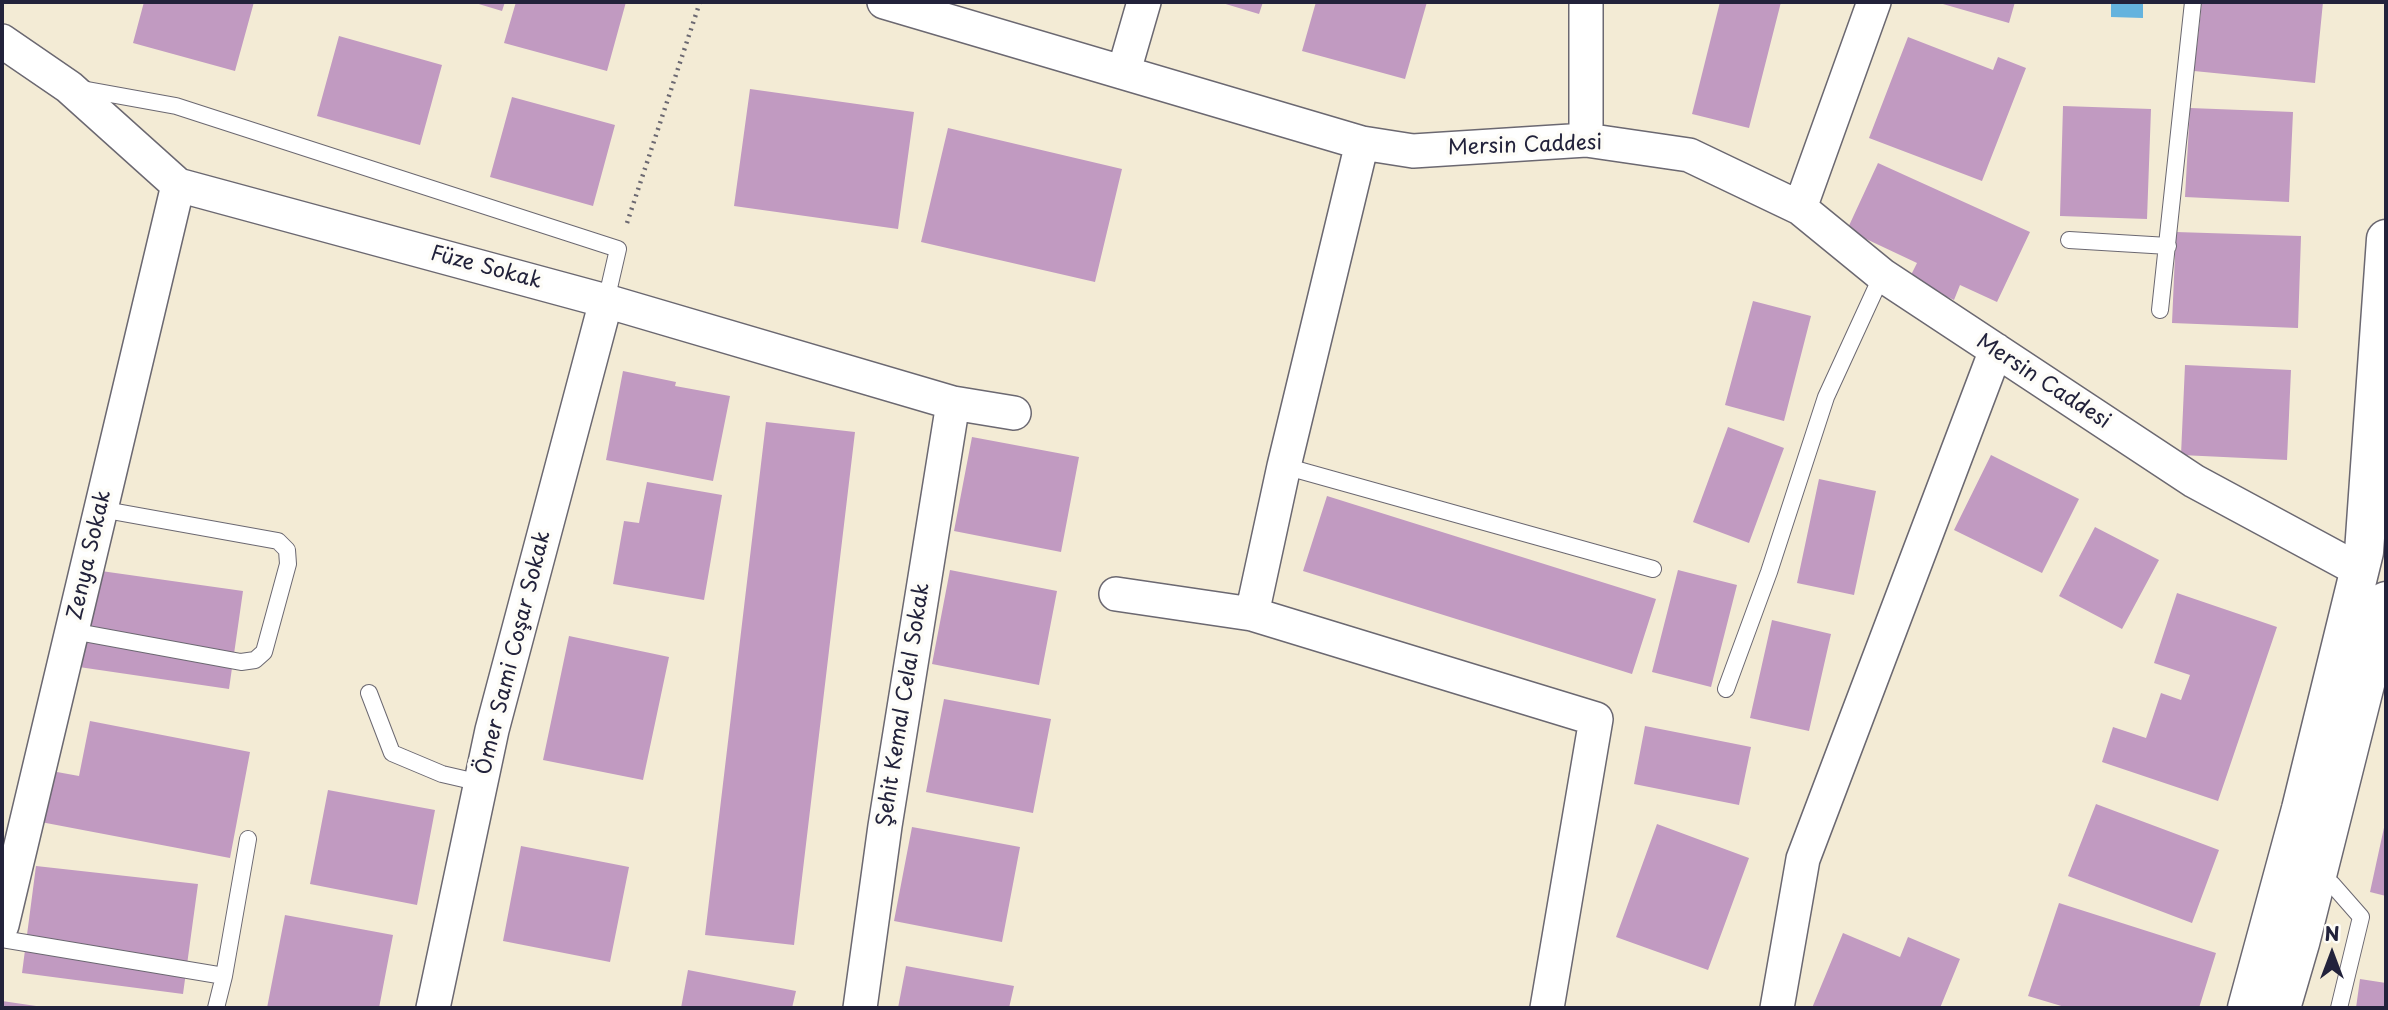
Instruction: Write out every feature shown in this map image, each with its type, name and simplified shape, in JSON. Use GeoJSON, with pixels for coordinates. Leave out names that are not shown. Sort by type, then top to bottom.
{"type":"FeatureCollection","features":[{"type":"Feature","properties":{"kind":"street","name":"Mersin Caddesi"},"geometry":{"type":"LineString","coordinates":[[884,2],[1362,143],[1413,150],[1586,140],[1689,155],[1800,208],[1882,275],[2194,481],[2379,590]]}},
{"type":"Feature","properties":{"kind":"street"},"geometry":{"type":"LineString","coordinates":[[1124,71],[1144,2]]}},
{"type":"Feature","properties":{"kind":"street"},"geometry":{"type":"LineString","coordinates":[[1586,2],[1586,140]]}},
{"type":"Feature","properties":{"kind":"street"},"geometry":{"type":"LineString","coordinates":[[1800,208],[1874,2]]}},
{"type":"Feature","properties":{"kind":"street","name":"Füze Sokak"},"geometry":{"type":"LineString","coordinates":[[2,41],[69,87],[178,185],[606,301],[953,403],[1014,414]]}},
{"type":"Feature","properties":{"kind":"street"},"geometry":{"type":"LineString","coordinates":[[1252,614],[1284,466],[1362,143]]}},
{"type":"Feature","properties":{"kind":"street","name":"Zenya Sokak"},"geometry":{"type":"LineString","coordinates":[[2,925],[178,185]]}},
{"type":"Feature","properties":{"kind":"street"},"geometry":{"type":"LineString","coordinates":[[2281,1008],[2316,878],[2379,590],[2364,552],[2386,239]]}},
{"type":"Feature","properties":{"kind":"street","name":"Ömer Sami Coşar Sokak"},"geometry":{"type":"LineString","coordinates":[[433,1008],[495,717],[606,301]]}},
{"type":"Feature","properties":{"kind":"street"},"geometry":{"type":"LineString","coordinates":[[1777,1008],[1802,859],[1996,350]]}},
{"type":"Feature","properties":{"kind":"street","name":"Şehit Kemal Celal Sokak"},"geometry":{"type":"LineString","coordinates":[[860,1008],[885,826],[953,403]]}},
{"type":"Feature","properties":{"kind":"street"},"geometry":{"type":"LineString","coordinates":[[2247,1008],[2301,809],[2379,590]]}},
{"type":"Feature","properties":{"kind":"street"},"geometry":{"type":"LineString","coordinates":[[1116,594],[1252,614],[1596,719],[1547,1008]]}},
{"type":"Feature","properties":{"kind":"lane"},"geometry":{"type":"LineString","coordinates":[[2160,310],[2193,2]]}},
{"type":"Feature","properties":{"kind":"lane"},"geometry":{"type":"LineString","coordinates":[[69,87],[176,106],[618,249],[606,301]]}},
{"type":"Feature","properties":{"kind":"lane"},"geometry":{"type":"LineString","coordinates":[[2069,240],[2168,246]]}},
{"type":"Feature","properties":{"kind":"lane"},"geometry":{"type":"LineString","coordinates":[[1726,688],[1769,572],[1826,397],[1882,275]]}},
{"type":"Feature","properties":{"kind":"lane"},"geometry":{"type":"LineString","coordinates":[[1284,466],[1653,569]]}},
{"type":"Feature","properties":{"kind":"lane"},"geometry":{"type":"LineString","coordinates":[[72,632],[242,662],[255,660],[264,652],[288,564],[286,550],[278,541],[100,509]]}},
{"type":"Feature","properties":{"kind":"lane"},"geometry":{"type":"LineString","coordinates":[[369,693],[391,753],[442,774],[481,783]]}},
{"type":"Feature","properties":{"kind":"lane"},"geometry":{"type":"LineString","coordinates":[[216,1008],[248,839]]}},
{"type":"Feature","properties":{"kind":"lane"},"geometry":{"type":"LineString","coordinates":[[2316,878],[2332,884],[2361,917],[2339,1008]]}},
{"type":"Feature","properties":{"kind":"lane"},"geometry":{"type":"LineString","coordinates":[[2,939],[224,976]]}},
{"type":"Feature","properties":{"kind":"path"},"geometry":{"type":"LineString","coordinates":[[618,249],[700,2]]}},
{"type":"Feature","properties":{"kind":"water"},"geometry":{"type":"Polygon","coordinates":[[[2111,2],[2143,2],[2143,18],[2111,17],[2111,2]]]}},
{"type":"Feature","properties":{"kind":"building"},"geometry":{"type":"Polygon","coordinates":[[[144,2],[254,2],[235,71],[133,43],[144,2]]]}},
{"type":"Feature","properties":{"kind":"building"},"geometry":{"type":"Polygon","coordinates":[[[472,2],[505,2],[502,11],[472,2]]]}},
{"type":"Feature","properties":{"kind":"building"},"geometry":{"type":"Polygon","coordinates":[[[516,2],[626,2],[607,71],[504,43],[516,2]]]}},
{"type":"Feature","properties":{"kind":"building"},"geometry":{"type":"Polygon","coordinates":[[[1219,2],[1263,2],[1259,14],[1219,2]]]}},
{"type":"Feature","properties":{"kind":"building"},"geometry":{"type":"Polygon","coordinates":[[[1316,2],[1427,2],[1405,79],[1302,51],[1316,2]]]}},
{"type":"Feature","properties":{"kind":"building"},"geometry":{"type":"Polygon","coordinates":[[[1720,2],[1781,2],[1749,128],[1692,114],[1720,2]]]}},
{"type":"Feature","properties":{"kind":"building"},"geometry":{"type":"Polygon","coordinates":[[[1936,2],[2015,2],[2009,23],[1936,2]]]}},
{"type":"Feature","properties":{"kind":"building"},"geometry":{"type":"Polygon","coordinates":[[[2202,2],[2323,2],[2315,83],[2194,71],[2202,2]]]}},
{"type":"Feature","properties":{"kind":"building"},"geometry":{"type":"Polygon","coordinates":[[[339,36],[442,65],[420,145],[317,116],[339,36]]]}},
{"type":"Feature","properties":{"kind":"building"},"geometry":{"type":"Polygon","coordinates":[[[1908,37],[1993,70],[1998,57],[2026,68],[1982,181],[1869,138],[1908,37]]]}},
{"type":"Feature","properties":{"kind":"building"},"geometry":{"type":"Polygon","coordinates":[[[750,89],[914,112],[898,229],[734,206],[750,89]]]}},
{"type":"Feature","properties":{"kind":"building"},"geometry":{"type":"Polygon","coordinates":[[[512,97],[615,125],[593,206],[490,177],[512,97]]]}},
{"type":"Feature","properties":{"kind":"building"},"geometry":{"type":"Polygon","coordinates":[[[2063,106],[2151,109],[2147,219],[2060,216],[2063,106]]]}},
{"type":"Feature","properties":{"kind":"building"},"geometry":{"type":"Polygon","coordinates":[[[2190,108],[2293,112],[2289,202],[2185,197],[2190,108]]]}},
{"type":"Feature","properties":{"kind":"building"},"geometry":{"type":"Polygon","coordinates":[[[948,128],[1122,169],[1095,282],[921,242],[948,128]]]}},
{"type":"Feature","properties":{"kind":"building"},"geometry":{"type":"Polygon","coordinates":[[[1878,163],[2030,232],[1997,302],[1960,285],[1954,300],[1909,279],[1917,263],[1847,230],[1878,163]]]}},
{"type":"Feature","properties":{"kind":"building"},"geometry":{"type":"Polygon","coordinates":[[[2176,232],[2301,236],[2298,328],[2172,323],[2176,232]]]}},
{"type":"Feature","properties":{"kind":"building"},"geometry":{"type":"Polygon","coordinates":[[[1753,301],[1811,316],[1784,421],[1725,405],[1753,301]]]}},
{"type":"Feature","properties":{"kind":"building"},"geometry":{"type":"Polygon","coordinates":[[[2185,365],[2291,370],[2287,460],[2181,455],[2185,365]]]}},
{"type":"Feature","properties":{"kind":"building"},"geometry":{"type":"Polygon","coordinates":[[[623,371],[676,382],[675,386],[730,396],[713,481],[606,460],[623,371]]]}},
{"type":"Feature","properties":{"kind":"building"},"geometry":{"type":"Polygon","coordinates":[[[766,422],[855,432],[794,945],[705,935],[766,422]]]}},
{"type":"Feature","properties":{"kind":"building"},"geometry":{"type":"Polygon","coordinates":[[[1728,427],[1784,448],[1749,543],[1693,522],[1728,427]]]}},
{"type":"Feature","properties":{"kind":"building"},"geometry":{"type":"Polygon","coordinates":[[[972,437],[1079,457],[1061,552],[954,531],[972,437]]]}},
{"type":"Feature","properties":{"kind":"building"},"geometry":{"type":"Polygon","coordinates":[[[1991,455],[2079,499],[2042,573],[1954,530],[1991,455]]]}},
{"type":"Feature","properties":{"kind":"building"},"geometry":{"type":"Polygon","coordinates":[[[1819,479],[1876,491],[1854,595],[1797,583],[1819,479]]]}},
{"type":"Feature","properties":{"kind":"building"},"geometry":{"type":"Polygon","coordinates":[[[647,482],[722,495],[704,600],[613,584],[624,521],[639,523],[647,482]]]}},
{"type":"Feature","properties":{"kind":"building"},"geometry":{"type":"Polygon","coordinates":[[[1327,496],[1656,599],[1632,674],[1303,571],[1327,496]]]}},
{"type":"Feature","properties":{"kind":"building"},"geometry":{"type":"Polygon","coordinates":[[[2095,527],[2159,560],[2122,629],[2059,596],[2095,527]]]}},
{"type":"Feature","properties":{"kind":"building"},"geometry":{"type":"Polygon","coordinates":[[[94,570],[243,591],[229,689],[79,667],[94,570]]]}},
{"type":"Feature","properties":{"kind":"building"},"geometry":{"type":"Polygon","coordinates":[[[950,570],[1057,591],[1039,685],[932,664],[950,570]]]}},
{"type":"Feature","properties":{"kind":"building"},"geometry":{"type":"Polygon","coordinates":[[[1678,570],[1737,585],[1711,687],[1652,672],[1678,570]]]}},
{"type":"Feature","properties":{"kind":"building"},"geometry":{"type":"Polygon","coordinates":[[[2177,593],[2277,627],[2218,801],[2102,762],[2113,727],[2146,738],[2161,693],[2181,700],[2190,675],[2154,663],[2177,593]]]}},
{"type":"Feature","properties":{"kind":"building"},"geometry":{"type":"Polygon","coordinates":[[[1772,620],[1831,634],[1809,731],[1750,718],[1772,620]]]}},
{"type":"Feature","properties":{"kind":"building"},"geometry":{"type":"Polygon","coordinates":[[[569,636],[669,657],[643,780],[543,760],[569,636]]]}},
{"type":"Feature","properties":{"kind":"building"},"geometry":{"type":"Polygon","coordinates":[[[944,699],[1051,719],[1033,813],[926,792],[944,699]]]}},
{"type":"Feature","properties":{"kind":"building"},"geometry":{"type":"Polygon","coordinates":[[[90,721],[250,752],[230,858],[25,819],[35,768],[79,776],[90,721]]]}},
{"type":"Feature","properties":{"kind":"building"},"geometry":{"type":"Polygon","coordinates":[[[1645,726],[1751,747],[1739,805],[1634,784],[1645,726]]]}},
{"type":"Feature","properties":{"kind":"building"},"geometry":{"type":"Polygon","coordinates":[[[328,790],[435,810],[417,905],[310,884],[328,790]]]}},
{"type":"Feature","properties":{"kind":"building"},"geometry":{"type":"Polygon","coordinates":[[[2096,804],[2219,850],[2192,923],[2068,876],[2096,804]]]}},
{"type":"Feature","properties":{"kind":"building"},"geometry":{"type":"Polygon","coordinates":[[[2386,823],[2386,896],[2370,892],[2386,823]]]}},
{"type":"Feature","properties":{"kind":"building"},"geometry":{"type":"Polygon","coordinates":[[[1657,824],[1749,858],[1708,970],[1616,937],[1657,824]]]}},
{"type":"Feature","properties":{"kind":"building"},"geometry":{"type":"Polygon","coordinates":[[[912,827],[1020,847],[1002,942],[894,921],[912,827]]]}},
{"type":"Feature","properties":{"kind":"building"},"geometry":{"type":"Polygon","coordinates":[[[521,846],[629,867],[610,962],[503,941],[521,846]]]}},
{"type":"Feature","properties":{"kind":"building"},"geometry":{"type":"Polygon","coordinates":[[[36,866],[198,884],[183,994],[22,973],[36,866]]]}},
{"type":"Feature","properties":{"kind":"building"},"geometry":{"type":"Polygon","coordinates":[[[2059,903],[2216,953],[2199,1008],[2068,1008],[2028,996],[2059,903]]]}},
{"type":"Feature","properties":{"kind":"building"},"geometry":{"type":"Polygon","coordinates":[[[285,915],[393,935],[379,1008],[267,1008],[285,915]]]}},
{"type":"Feature","properties":{"kind":"building"},"geometry":{"type":"Polygon","coordinates":[[[1843,933],[1900,957],[1908,937],[1960,959],[1940,1008],[1812,1008],[1843,933]]]}},
{"type":"Feature","properties":{"kind":"building"},"geometry":{"type":"Polygon","coordinates":[[[906,966],[1014,986],[1009,1008],[898,1008],[906,966]]]}},
{"type":"Feature","properties":{"kind":"building"},"geometry":{"type":"Polygon","coordinates":[[[688,970],[796,991],[792,1008],[681,1008],[688,970]]]}},
{"type":"Feature","properties":{"kind":"building"},"geometry":{"type":"Polygon","coordinates":[[[2360,979],[2386,983],[2386,1008],[2356,1008],[2360,979]]]}},
{"type":"Feature","properties":{"kind":"building"},"geometry":{"type":"Polygon","coordinates":[[[2,1001],[43,1007],[43,1008],[2,1008],[2,1001]]]}}]}
